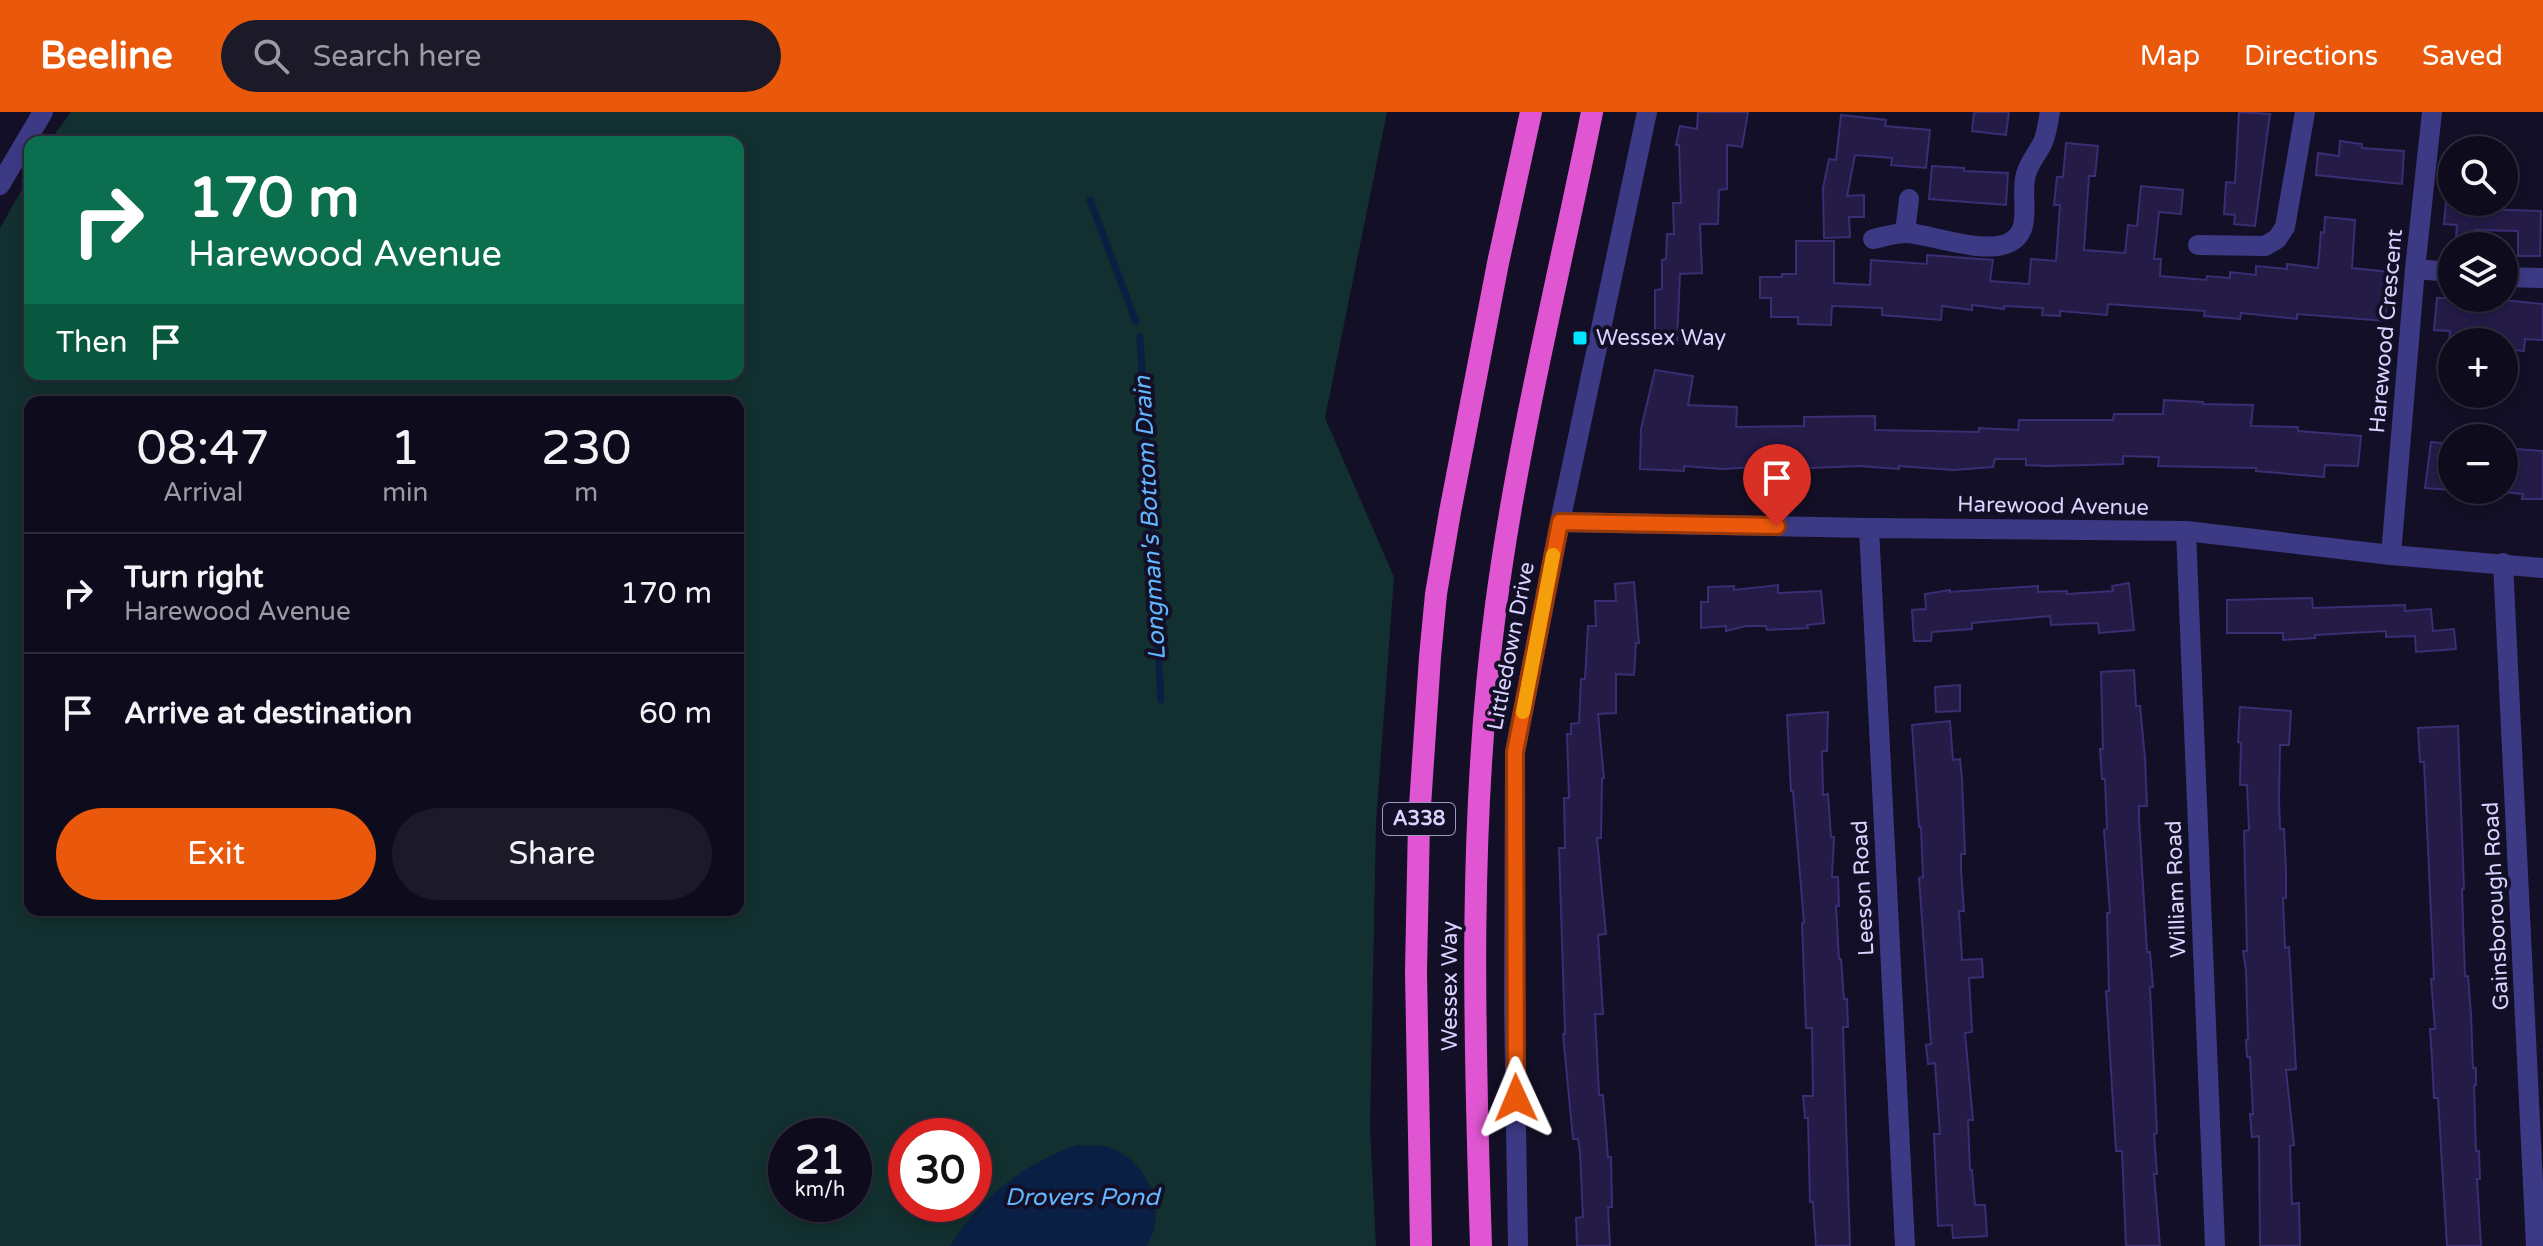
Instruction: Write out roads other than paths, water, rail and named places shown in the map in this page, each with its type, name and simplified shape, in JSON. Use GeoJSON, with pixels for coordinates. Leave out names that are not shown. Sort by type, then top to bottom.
{"type":"FeatureCollection","features":[{"type":"Feature","properties":{"kind":"highway","name":"Wessex Way"},"geometry":{"type":"LineString","coordinates":[[1421,1246],[1416,957],[1419,821],[1436,594],[1495,278],[1531,112]]}},
{"type":"Feature","properties":{"kind":"highway","name":"Wessex Way"},"geometry":{"type":"LineString","coordinates":[[1481,1246],[1475,988],[1477,822],[1490,661],[1513,504],[1592,112]]}},
{"type":"Feature","properties":{"kind":"street"},"geometry":{"type":"LineString","coordinates":[[29,136],[43,112]]}},
{"type":"Feature","properties":{"kind":"street","name":"Littledown Drive"},"geometry":{"type":"LineString","coordinates":[[1518,1246],[1514,1009],[1515,752],[1647,112]]}},
{"type":"Feature","properties":{"kind":"street"},"geometry":{"type":"LineString","coordinates":[[1873,239],[1905,232],[1997,247],[2015,240],[2023,224],[2022,192],[2026,174],[2032,157],[2043,142],[2050,112]]}},
{"type":"Feature","properties":{"kind":"street"},"geometry":{"type":"LineString","coordinates":[[2198,245],[2265,246],[2277,239],[2285,227],[2305,112]]}},
{"type":"Feature","properties":{"kind":"street","name":"Harewood Crescent"},"geometry":{"type":"LineString","coordinates":[[2391,555],[2415,269],[2432,112]]}},
{"type":"Feature","properties":{"kind":"street"},"geometry":{"type":"LineString","coordinates":[[0,185],[24,144]]}},
{"type":"Feature","properties":{"kind":"street"},"geometry":{"type":"LineString","coordinates":[[1905,232],[1909,199]]}},
{"type":"Feature","properties":{"kind":"street"},"geometry":{"type":"LineString","coordinates":[[2415,269],[2438,271]]}},
{"type":"Feature","properties":{"kind":"street"},"geometry":{"type":"LineString","coordinates":[[2518,277],[2543,278]]}},
{"type":"Feature","properties":{"kind":"street","name":"Harewood Avenue"},"geometry":{"type":"LineString","coordinates":[[1560,522],[2186,531],[2391,555],[2543,568]]}},
{"type":"Feature","properties":{"kind":"street","name":"Leeson Road"},"geometry":{"type":"LineString","coordinates":[[1869,528],[1905,1246]]}},
{"type":"Feature","properties":{"kind":"street","name":"William Road"},"geometry":{"type":"LineString","coordinates":[[2186,531],[2215,1246]]}},
{"type":"Feature","properties":{"kind":"street","name":"Gainsborough Road"},"geometry":{"type":"LineString","coordinates":[[2503,563],[2536,1246]]}},
{"type":"Feature","properties":{"kind":"water","name":"Drovers Pond"},"geometry":{"type":"Polygon","coordinates":[[[1077,1145],[1103,1146],[1116,1150],[1137,1166],[1145,1176],[1155,1201],[1153,1232],[1147,1246],[950,1246],[967,1222],[992,1222],[992,1195],[1005,1184],[1077,1145]]]}},
{"type":"Feature","properties":{"kind":"waterway","name":"Longman's Bottom Drain"},"geometry":{"type":"LineString","coordinates":[[1090,200],[1136,322]]}},
{"type":"Feature","properties":{"kind":"waterway","name":"Longman's Bottom Drain"},"geometry":{"type":"LineString","coordinates":[[1140,337],[1161,700]]}},
{"type":"Feature","properties":{"kind":"place","name":"Wessex Way"},"geometry":{"type":"Point","coordinates":[1580,338]}}]}
